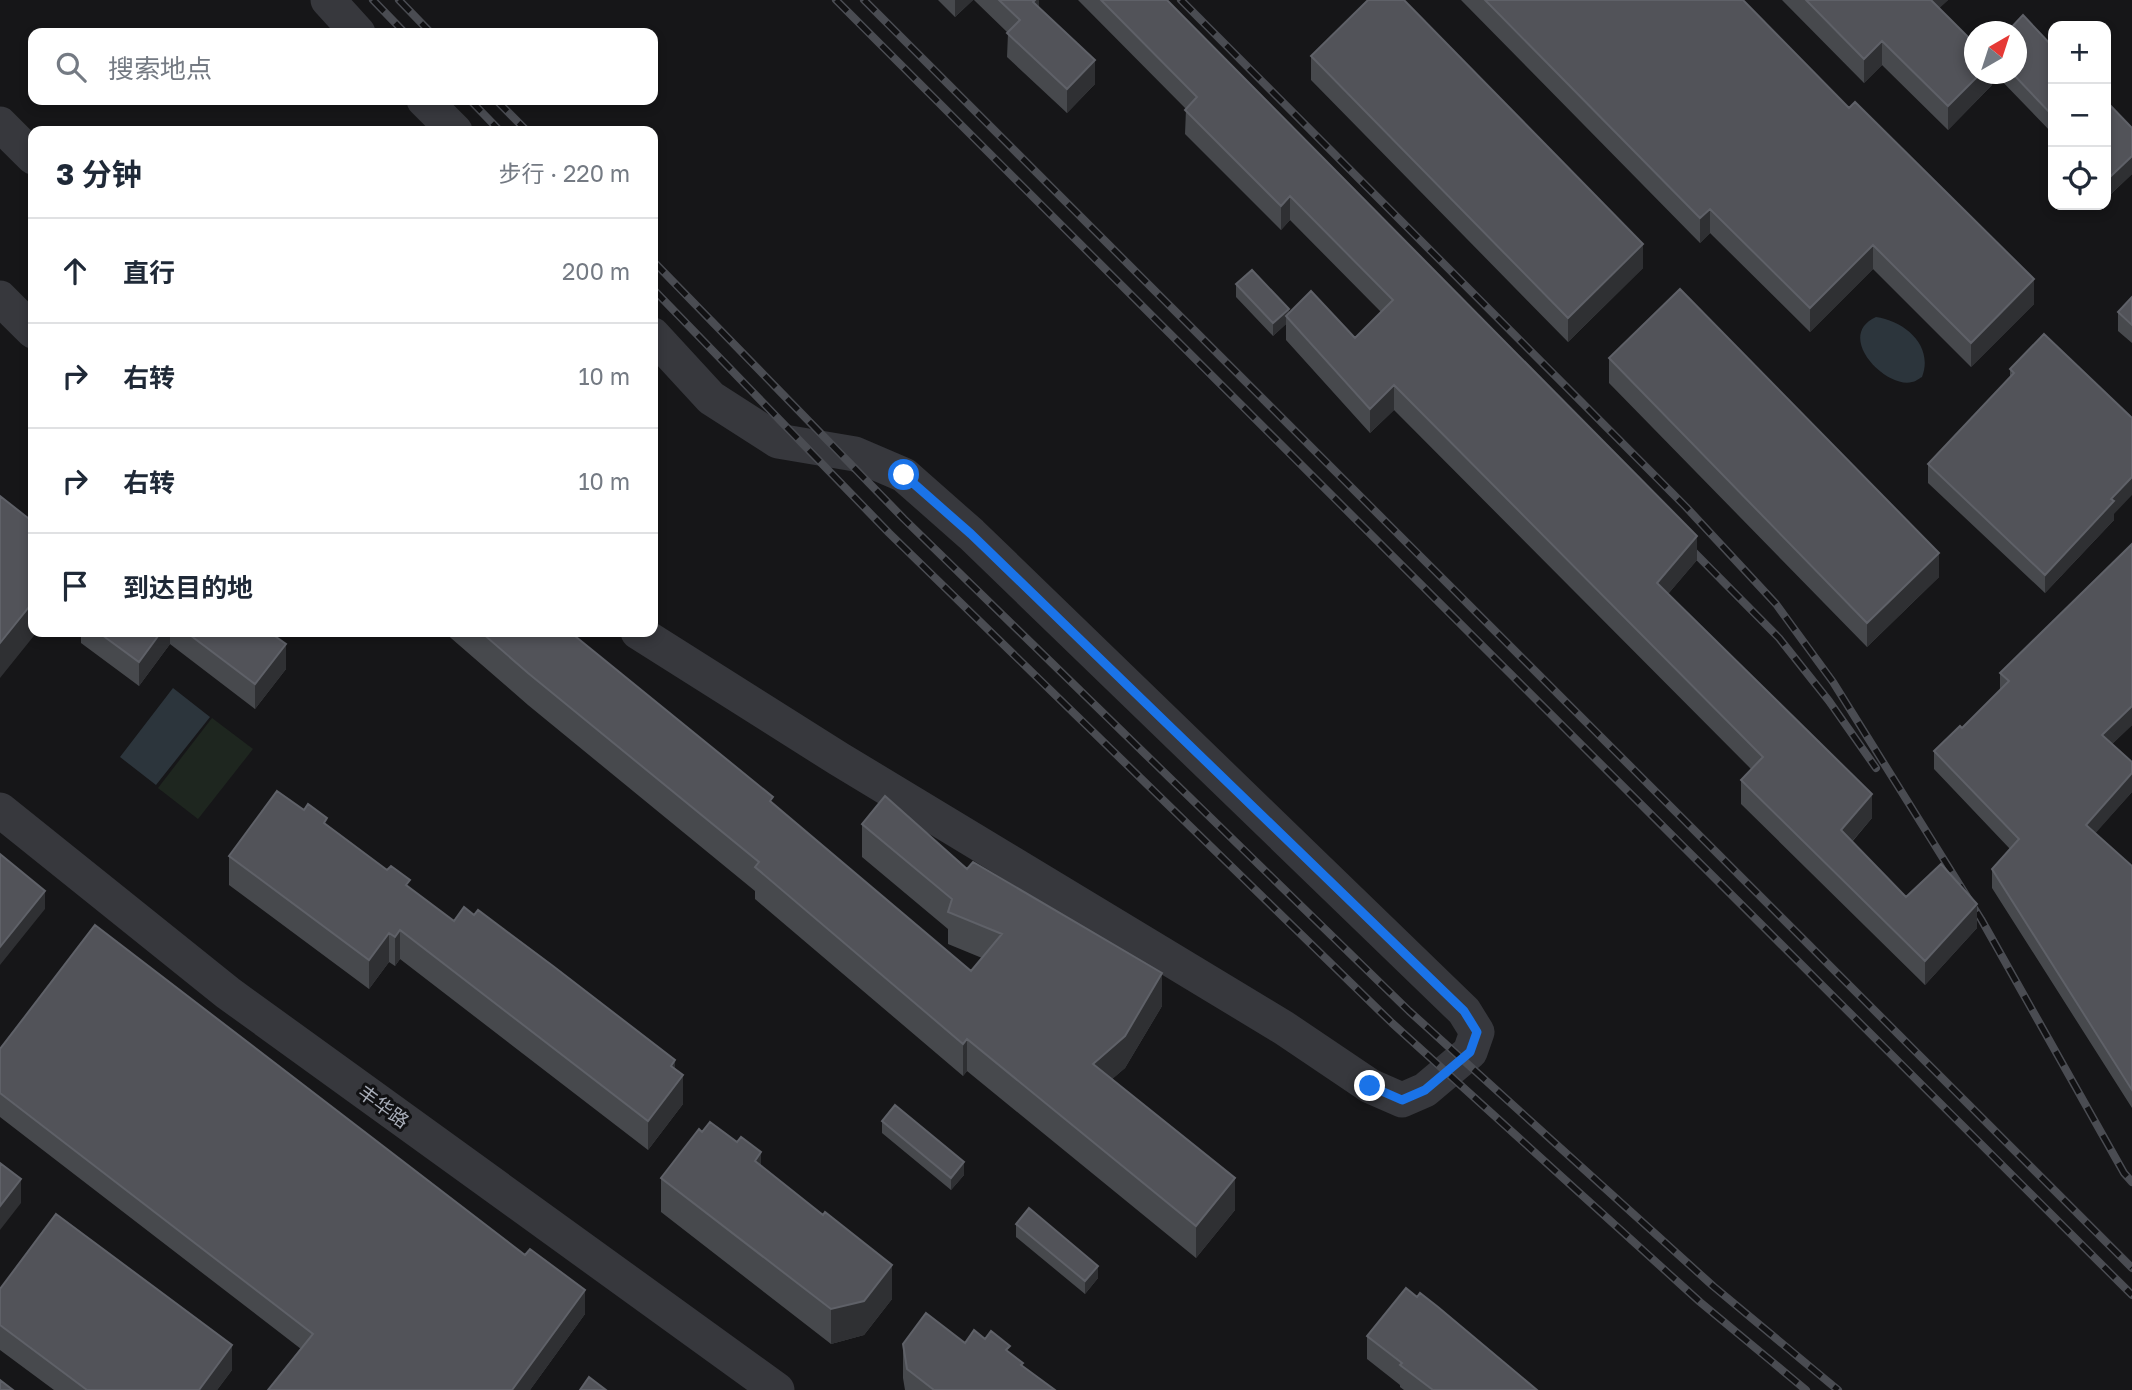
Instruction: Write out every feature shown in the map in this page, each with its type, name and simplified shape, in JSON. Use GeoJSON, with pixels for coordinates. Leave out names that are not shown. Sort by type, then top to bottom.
{"type":"FeatureCollection","features":[{"type":"Feature","properties":{"kind":"street"},"geometry":{"type":"LineString","coordinates":[[328,0],[353,28]]}},
{"type":"Feature","properties":{"kind":"street"},"geometry":{"type":"LineString","coordinates":[[429,105],[451,126]]}},
{"type":"Feature","properties":{"kind":"street"},"geometry":{"type":"LineString","coordinates":[[0,124],[28,152]]}},
{"type":"Feature","properties":{"kind":"street"},"geometry":{"type":"LineString","coordinates":[[0,298],[28,326]]}},
{"type":"Feature","properties":{"kind":"street"},"geometry":{"type":"LineString","coordinates":[[646,637],[839,759],[1284,1028],[1370,1086],[1402,1100],[1425,1090],[1470,1052],[1477,1032],[1464,1011],[971,534],[904,475],[855,454],[778,441],[711,398],[658,340]]}},
{"type":"Feature","properties":{"kind":"street","name":"丰华路"},"geometry":{"type":"LineString","coordinates":[[0,810],[228,993],[777,1390]]}},
{"type":"Feature","properties":{"kind":"shaded area"},"geometry":{"type":"Polygon","coordinates":[[[1876,317],[1897,324],[1914,337],[1924,355],[1922,377],[1913,382],[1901,382],[1878,370],[1868,359],[1860,336],[1864,326],[1876,317]]]}},
{"type":"Feature","properties":{"kind":"shaded area"},"geometry":{"type":"Polygon","coordinates":[[[173,688],[210,717],[156,785],[120,757],[173,688]]]}},
{"type":"Feature","properties":{"kind":"shaded area"},"geometry":{"type":"Polygon","coordinates":[[[212,718],[253,749],[198,819],[158,788],[212,718]]]}},
{"type":"Feature","properties":{"kind":"building"},"geometry":{"type":"Polygon","coordinates":[[[999,0],[1035,0],[1033,2],[1095,60],[1067,89],[1007,33],[1020,20],[999,0]]]}},
{"type":"Feature","properties":{"kind":"building"},"geometry":{"type":"Polygon","coordinates":[[[1101,0],[1167,0],[1697,536],[1657,583],[1872,794],[1841,830],[1906,897],[1941,864],[1977,904],[1925,961],[1741,780],[1763,757],[1394,385],[1370,409],[1286,316],[1311,291],[1355,338],[1393,300],[1290,196],[1281,206],[1185,110],[1197,97],[1101,0]]]}},
{"type":"Feature","properties":{"kind":"building"},"geometry":{"type":"Polygon","coordinates":[[[1368,0],[1404,0],[1643,244],[1568,318],[1311,56],[1368,0]]]}},
{"type":"Feature","properties":{"kind":"building"},"geometry":{"type":"Polygon","coordinates":[[[1485,0],[1743,0],[1849,108],[1855,102],[2034,279],[1971,343],[1873,245],[1810,308],[1710,209],[1700,218],[1485,0]]]}},
{"type":"Feature","properties":{"kind":"building"},"geometry":{"type":"Polygon","coordinates":[[[1806,0],[1931,0],[1964,33],[1964,84],[1970,84],[1948,106],[1882,41],[1864,59],[1806,0]]]}},
{"type":"Feature","properties":{"kind":"building"},"geometry":{"type":"Polygon","coordinates":[[[2023,15],[2048,42],[2048,111],[2023,84],[2027,84],[2027,21],[2017,21],[2023,15]]]}},
{"type":"Feature","properties":{"kind":"building"},"geometry":{"type":"Polygon","coordinates":[[[2111,106],[2132,128],[2132,156],[2111,176],[2111,106]]]}},
{"type":"Feature","properties":{"kind":"building"},"geometry":{"type":"Polygon","coordinates":[[[1252,270],[1289,309],[1273,323],[1236,284],[1252,270]]]}},
{"type":"Feature","properties":{"kind":"building"},"geometry":{"type":"Polygon","coordinates":[[[1680,289],[1939,553],[1867,623],[1609,358],[1680,289]]]}},
{"type":"Feature","properties":{"kind":"building"},"geometry":{"type":"Polygon","coordinates":[[[2132,297],[2132,325],[2118,312],[2132,297]]]}},
{"type":"Feature","properties":{"kind":"building"},"geometry":{"type":"Polygon","coordinates":[[[2044,334],[2132,418],[2132,477],[2111,499],[2114,501],[2045,575],[1928,464],[2014,373],[2010,369],[2044,334]]]}},
{"type":"Feature","properties":{"kind":"building"},"geometry":{"type":"Polygon","coordinates":[[[0,496],[28,518],[28,608],[0,643],[0,496]]]}},
{"type":"Feature","properties":{"kind":"building"},"geometry":{"type":"Polygon","coordinates":[[[2132,544],[2132,706],[2102,735],[2132,762],[2132,773],[2086,825],[2132,866],[2132,1090],[1992,869],[2019,839],[1934,751],[1960,726],[1962,728],[2009,681],[2000,673],[2132,544]]]}},
{"type":"Feature","properties":{"kind":"building"},"geometry":{"type":"Polygon","coordinates":[[[105,637],[157,637],[139,662],[105,637]]]}},
{"type":"Feature","properties":{"kind":"building"},"geometry":{"type":"Polygon","coordinates":[[[193,637],[276,637],[286,644],[255,684],[193,637]]]}},
{"type":"Feature","properties":{"kind":"building"},"geometry":{"type":"Polygon","coordinates":[[[487,637],[576,637],[773,797],[770,801],[971,971],[1002,934],[948,912],[952,899],[862,824],[885,796],[967,869],[973,862],[1162,973],[1125,1036],[1093,1064],[1235,1178],[1196,1226],[967,1039],[963,1044],[755,867],[759,862],[487,637]]]}},
{"type":"Feature","properties":{"kind":"building"},"geometry":{"type":"Polygon","coordinates":[[[277,791],[304,810],[308,804],[327,818],[324,823],[387,870],[391,866],[410,880],[406,885],[454,921],[464,907],[474,915],[478,910],[675,1060],[671,1066],[683,1075],[648,1121],[400,930],[395,937],[389,933],[369,960],[229,856],[277,791]]]}},
{"type":"Feature","properties":{"kind":"building"},"geometry":{"type":"Polygon","coordinates":[[[0,854],[45,891],[0,947],[0,854]]]}},
{"type":"Feature","properties":{"kind":"building"},"geometry":{"type":"Polygon","coordinates":[[[95,925],[525,1255],[530,1249],[585,1290],[512,1390],[268,1390],[313,1334],[0,1093],[0,1049],[95,925]]]}},
{"type":"Feature","properties":{"kind":"building"},"geometry":{"type":"Polygon","coordinates":[[[895,1105],[964,1162],[951,1178],[882,1121],[895,1105]]]}},
{"type":"Feature","properties":{"kind":"building"},"geometry":{"type":"Polygon","coordinates":[[[710,1122],[737,1142],[741,1137],[761,1152],[755,1161],[892,1265],[864,1301],[831,1309],[661,1178],[699,1129],[702,1132],[710,1122]]]}},
{"type":"Feature","properties":{"kind":"building"},"geometry":{"type":"Polygon","coordinates":[[[0,1163],[21,1179],[0,1206],[0,1163]]]}},
{"type":"Feature","properties":{"kind":"building"},"geometry":{"type":"Polygon","coordinates":[[[1029,1208],[1098,1266],[1085,1281],[1016,1224],[1029,1208]]]}},
{"type":"Feature","properties":{"kind":"building"},"geometry":{"type":"Polygon","coordinates":[[[56,1214],[232,1345],[199,1390],[87,1390],[0,1325],[0,1289],[56,1214]]]}},
{"type":"Feature","properties":{"kind":"building"},"geometry":{"type":"Polygon","coordinates":[[[1406,1288],[1417,1297],[1420,1293],[1438,1307],[1537,1390],[1433,1390],[1400,1365],[1402,1363],[1367,1336],[1406,1288]]]}},
{"type":"Feature","properties":{"kind":"building"},"geometry":{"type":"Polygon","coordinates":[[[926,1313],[965,1343],[974,1330],[985,1339],[991,1331],[1010,1346],[1006,1350],[1023,1363],[1021,1365],[1055,1390],[934,1390],[907,1369],[903,1344],[926,1313]]]}},
{"type":"Feature","properties":{"kind":"building"},"geometry":{"type":"Polygon","coordinates":[[[589,1377],[606,1390],[580,1390],[589,1377]]]}},
{"type":"Feature","properties":{"kind":"building"},"geometry":{"type":"Polygon","coordinates":[[[0,1380],[13,1390],[0,1390],[0,1380]]]}},
{"type":"Feature","properties":{"kind":"railway"},"geometry":{"type":"LineString","coordinates":[[373,0],[400,28]]}},
{"type":"Feature","properties":{"kind":"railway"},"geometry":{"type":"LineString","coordinates":[[399,0],[426,28]]}},
{"type":"Feature","properties":{"kind":"railway"},"geometry":{"type":"LineString","coordinates":[[836,0],[2132,1295]]}},
{"type":"Feature","properties":{"kind":"railway"},"geometry":{"type":"LineString","coordinates":[[864,0],[2132,1268]]}},
{"type":"Feature","properties":{"kind":"railway"},"geometry":{"type":"LineString","coordinates":[[1181,0],[1686,507],[1776,604],[1833,682],[1981,919],[2124,1173],[2132,1182]]}},
{"type":"Feature","properties":{"kind":"railway"},"geometry":{"type":"LineString","coordinates":[[475,105],[495,126]]}},
{"type":"Feature","properties":{"kind":"railway"},"geometry":{"type":"LineString","coordinates":[[501,105],[522,126]]}},
{"type":"Feature","properties":{"kind":"railway"},"geometry":{"type":"LineString","coordinates":[[658,266],[904,519],[1409,1011],[1713,1286],[1838,1390]]}},
{"type":"Feature","properties":{"kind":"railway"},"geometry":{"type":"LineString","coordinates":[[658,294],[889,533],[1392,1023],[1700,1302],[1806,1390]]}},
{"type":"Feature","properties":{"kind":"railway"},"geometry":{"type":"LineString","coordinates":[[1684,542],[1779,638],[1829,701],[1876,768]]}},
{"type":"Feature","properties":{"kind":"route"},"geometry":{"type":"LineString","coordinates":[[904,475],[971,534],[1464,1011],[1477,1032],[1470,1052],[1425,1090],[1402,1100],[1370,1086]]}}]}
